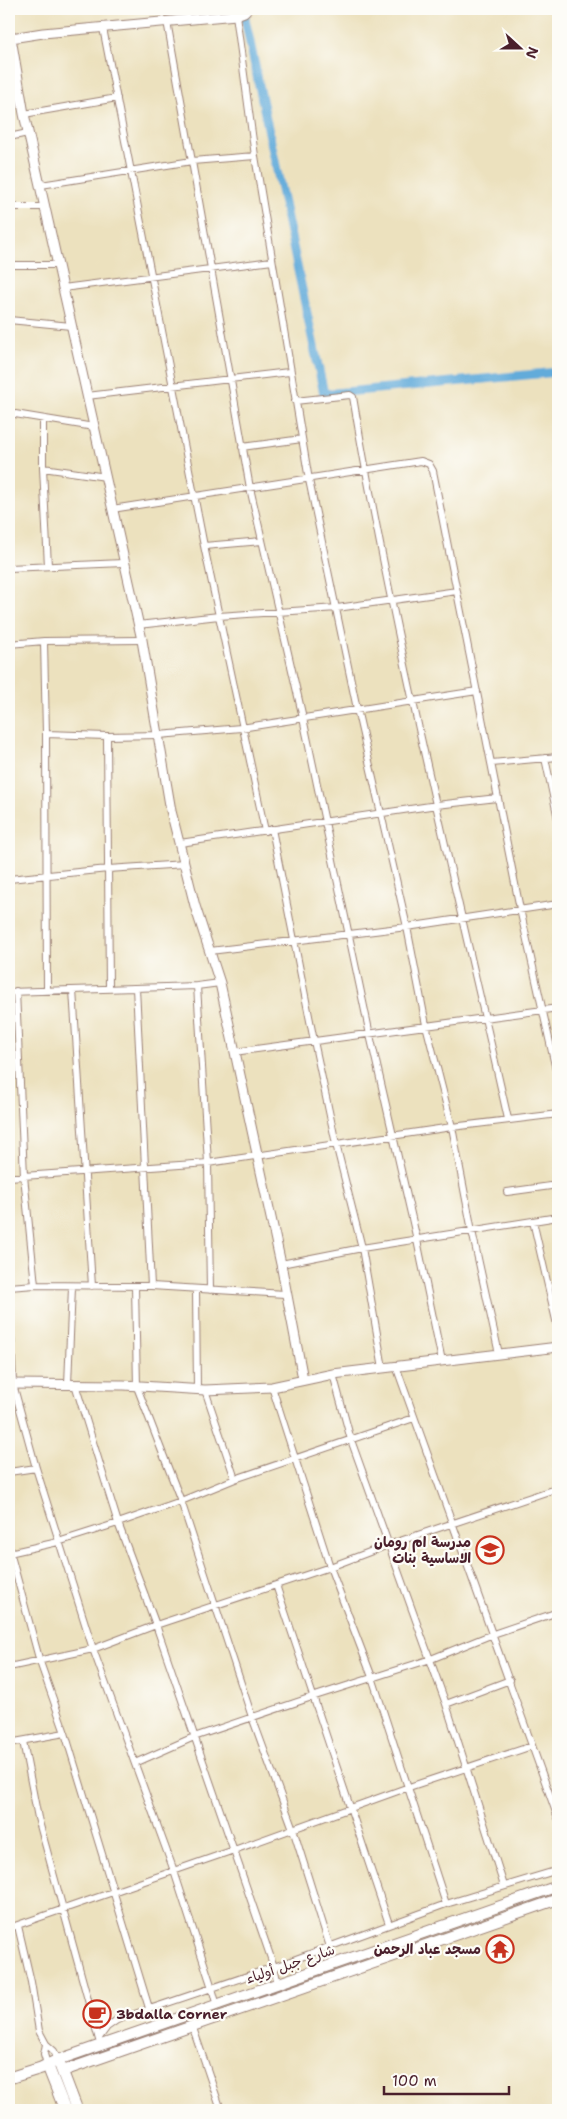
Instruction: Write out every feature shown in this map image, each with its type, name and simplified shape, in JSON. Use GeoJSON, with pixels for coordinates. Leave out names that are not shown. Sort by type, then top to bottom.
{"type":"FeatureCollection","features":[{"type":"Feature","properties":{"kind":"highway"},"geometry":{"type":"LineString","coordinates":[[52,2067],[63,2071],[77,2110]]}},
{"type":"Feature","properties":{"kind":"highway"},"geometry":{"type":"LineString","coordinates":[[9,2078],[32,2072],[42,2075],[52,2067]]}},
{"type":"Feature","properties":{"kind":"highway"},"geometry":{"type":"LineString","coordinates":[[52,2067],[65,2110]]}},
{"type":"Feature","properties":{"kind":"main road","name":"شارع جبل أولياء"},"geometry":{"type":"LineString","coordinates":[[52,2067],[99,2042],[216,2006],[558,1886]]}},
{"type":"Feature","properties":{"kind":"main road","name":"شارع جبل أولياء"},"geometry":{"type":"LineString","coordinates":[[63,2071],[558,1899]]}},
{"type":"Feature","properties":{"kind":"street"},"geometry":{"type":"LineString","coordinates":[[10,38],[236,15],[247,9]]}},
{"type":"Feature","properties":{"kind":"street"},"geometry":{"type":"LineString","coordinates":[[236,15],[254,156],[289,372],[309,480],[357,710],[407,927],[426,1025],[452,1127],[472,1231],[499,1354]]}},
{"type":"Feature","properties":{"kind":"street"},"geometry":{"type":"LineString","coordinates":[[167,21],[250,488],[303,718],[348,934],[417,1240],[442,1362]]}},
{"type":"Feature","properties":{"kind":"street"},"geometry":{"type":"LineString","coordinates":[[9,28],[28,133],[106,477],[123,563],[142,640],[171,811],[195,906],[220,983],[281,1264],[285,1294],[303,1379]]}},
{"type":"Feature","properties":{"kind":"street"},"geometry":{"type":"LineString","coordinates":[[103,28],[204,546],[265,831]]}},
{"type":"Feature","properties":{"kind":"street"},"geometry":{"type":"LineString","coordinates":[[9,90],[19,89]]}},
{"type":"Feature","properties":{"kind":"street"},"geometry":{"type":"LineString","coordinates":[[24,114],[117,98]]}},
{"type":"Feature","properties":{"kind":"street"},"geometry":{"type":"LineString","coordinates":[[9,137],[28,133]]}},
{"type":"Feature","properties":{"kind":"street"},"geometry":{"type":"LineString","coordinates":[[41,185],[192,161],[254,156]]}},
{"type":"Feature","properties":{"kind":"street"},"geometry":{"type":"LineString","coordinates":[[9,207],[45,207]]}},
{"type":"Feature","properties":{"kind":"street"},"geometry":{"type":"LineString","coordinates":[[62,288],[272,261]]}},
{"type":"Feature","properties":{"kind":"street"},"geometry":{"type":"LineString","coordinates":[[9,265],[57,265]]}},
{"type":"Feature","properties":{"kind":"street"},"geometry":{"type":"LineString","coordinates":[[9,320],[71,326]]}},
{"type":"Feature","properties":{"kind":"street"},"geometry":{"type":"LineString","coordinates":[[87,396],[289,372]]}},
{"type":"Feature","properties":{"kind":"street"},"geometry":{"type":"LineString","coordinates":[[295,401],[353,396],[366,471],[413,702],[508,1119]]}},
{"type":"Feature","properties":{"kind":"street"},"geometry":{"type":"LineString","coordinates":[[9,413],[94,427]]}},
{"type":"Feature","properties":{"kind":"street"},"geometry":{"type":"LineString","coordinates":[[43,419],[43,468],[48,566]]}},
{"type":"Feature","properties":{"kind":"street"},"geometry":{"type":"LineString","coordinates":[[242,447],[302,439]]}},
{"type":"Feature","properties":{"kind":"street"},"geometry":{"type":"LineString","coordinates":[[112,509],[309,480],[421,461],[429,464],[433,471],[492,763],[497,798],[541,1010],[558,1079]]}},
{"type":"Feature","properties":{"kind":"street"},"geometry":{"type":"LineString","coordinates":[[43,468],[106,477]]}},
{"type":"Feature","properties":{"kind":"street"},"geometry":{"type":"LineString","coordinates":[[204,546],[262,541]]}},
{"type":"Feature","properties":{"kind":"street"},"geometry":{"type":"LineString","coordinates":[[9,568],[123,563]]}},
{"type":"Feature","properties":{"kind":"street"},"geometry":{"type":"LineString","coordinates":[[138,625],[219,616],[337,608],[457,592]]}},
{"type":"Feature","properties":{"kind":"street"},"geometry":{"type":"LineString","coordinates":[[9,644],[44,641],[142,640]]}},
{"type":"Feature","properties":{"kind":"street"},"geometry":{"type":"LineString","coordinates":[[44,641],[47,990]]}},
{"type":"Feature","properties":{"kind":"street"},"geometry":{"type":"LineString","coordinates":[[46,734],[159,735],[242,728],[477,691]]}},
{"type":"Feature","properties":{"kind":"street"},"geometry":{"type":"LineString","coordinates":[[107,736],[109,988]]}},
{"type":"Feature","properties":{"kind":"street"},"geometry":{"type":"LineString","coordinates":[[492,763],[558,757]]}},
{"type":"Feature","properties":{"kind":"street"},"geometry":{"type":"LineString","coordinates":[[545,758],[558,819]]}},
{"type":"Feature","properties":{"kind":"street"},"geometry":{"type":"LineString","coordinates":[[180,843],[324,821],[497,798]]}},
{"type":"Feature","properties":{"kind":"street"},"geometry":{"type":"LineString","coordinates":[[272,829],[336,1144],[362,1248],[383,1368]]}},
{"type":"Feature","properties":{"kind":"street"},"geometry":{"type":"LineString","coordinates":[[9,879],[108,869],[185,864]]}},
{"type":"Feature","properties":{"kind":"street"},"geometry":{"type":"LineString","coordinates":[[210,951],[407,927],[558,904]]}},
{"type":"Feature","properties":{"kind":"street"},"geometry":{"type":"LineString","coordinates":[[35,1285],[24,1176],[12,992],[197,986],[220,983]]}},
{"type":"Feature","properties":{"kind":"street"},"geometry":{"type":"LineString","coordinates":[[197,986],[208,1163],[210,1290]]}},
{"type":"Feature","properties":{"kind":"street"},"geometry":{"type":"LineString","coordinates":[[136,988],[151,1286]]}},
{"type":"Feature","properties":{"kind":"street"},"geometry":{"type":"LineString","coordinates":[[73,990],[92,1286]]}},
{"type":"Feature","properties":{"kind":"street"},"geometry":{"type":"LineString","coordinates":[[234,1052],[558,1008]]}},
{"type":"Feature","properties":{"kind":"street"},"geometry":{"type":"LineString","coordinates":[[9,1177],[84,1170],[208,1163],[508,1119],[558,1114]]}},
{"type":"Feature","properties":{"kind":"street"},"geometry":{"type":"LineString","coordinates":[[507,1192],[558,1185]]}},
{"type":"Feature","properties":{"kind":"street"},"geometry":{"type":"LineString","coordinates":[[281,1264],[362,1248],[558,1216]]}},
{"type":"Feature","properties":{"kind":"street"},"geometry":{"type":"LineString","coordinates":[[533,1221],[558,1329]]}},
{"type":"Feature","properties":{"kind":"street"},"geometry":{"type":"LineString","coordinates":[[216,2006],[212,1988],[174,1871],[93,1648],[58,1542],[11,1384],[9,1287],[35,1285],[72,1287],[151,1286],[285,1294]]}},
{"type":"Feature","properties":{"kind":"street"},"geometry":{"type":"LineString","coordinates":[[135,1286],[137,1387],[181,1501],[252,1717],[293,1829],[330,1947]]}},
{"type":"Feature","properties":{"kind":"street"},"geometry":{"type":"LineString","coordinates":[[72,1287],[71,1384],[118,1523],[156,1625],[234,1850],[274,1967],[278,1984]]}},
{"type":"Feature","properties":{"kind":"street"},"geometry":{"type":"LineString","coordinates":[[196,1288],[201,1389],[235,1479]]}},
{"type":"Feature","properties":{"kind":"street"},"geometry":{"type":"LineString","coordinates":[[11,1384],[71,1384],[201,1389],[272,1387],[333,1374],[558,1347]]}},
{"type":"Feature","properties":{"kind":"street"},"geometry":{"type":"LineString","coordinates":[[396,1366],[494,1634],[558,1818]]}},
{"type":"Feature","properties":{"kind":"street"},"geometry":{"type":"LineString","coordinates":[[333,1374],[351,1440],[468,1768],[504,1886]]}},
{"type":"Feature","properties":{"kind":"street"},"geometry":{"type":"LineString","coordinates":[[272,1387],[330,1567],[372,1677],[446,1904]]}},
{"type":"Feature","properties":{"kind":"street"},"geometry":{"type":"LineString","coordinates":[[149,2008],[65,1733],[40,1662],[9,1551],[58,1542],[118,1523],[181,1501],[235,1479],[414,1418]]}},
{"type":"Feature","properties":{"kind":"street"},"geometry":{"type":"LineString","coordinates":[[9,1472],[36,1468]]}},
{"type":"Feature","properties":{"kind":"street"},"geometry":{"type":"LineString","coordinates":[[9,1667],[40,1662],[93,1648],[216,1604],[330,1567],[388,1545],[558,1488]]}},
{"type":"Feature","properties":{"kind":"street"},"geometry":{"type":"LineString","coordinates":[[276,1585],[389,1924]]}},
{"type":"Feature","properties":{"kind":"street"},"geometry":{"type":"LineString","coordinates":[[135,1763],[194,1737],[312,1696],[430,1659],[558,1612]]}},
{"type":"Feature","properties":{"kind":"street"},"geometry":{"type":"LineString","coordinates":[[446,1704],[510,1680]]}},
{"type":"Feature","properties":{"kind":"street"},"geometry":{"type":"LineString","coordinates":[[9,1743],[65,1733]]}},
{"type":"Feature","properties":{"kind":"street"},"geometry":{"type":"LineString","coordinates":[[24,1741],[38,1818],[99,2042]]}},
{"type":"Feature","properties":{"kind":"street"},"geometry":{"type":"LineString","coordinates":[[9,1928],[63,1911],[409,1787],[532,1746]]}},
{"type":"Feature","properties":{"kind":"street"},"geometry":{"type":"LineString","coordinates":[[99,2042],[107,2027],[117,2020],[149,2008],[274,1967],[446,1904],[558,1870]]}},
{"type":"Feature","properties":{"kind":"street"},"geometry":{"type":"LineString","coordinates":[[18,1926],[31,1982],[39,2031],[46,2044],[54,2051],[52,2067]]}},
{"type":"Feature","properties":{"kind":"street"},"geometry":{"type":"LineString","coordinates":[[192,2026],[221,2110]]}},
{"type":"Feature","properties":{"kind":"street"},"geometry":{"type":"LineString","coordinates":[[46,2044],[44,2054],[52,2067]]}},
{"type":"Feature","properties":{"kind":"waterway"},"geometry":{"type":"LineString","coordinates":[[243,9],[324,394],[558,372]]}},
{"type":"Feature","properties":{"kind":"place","name":"مدرسة ام رومان الاساسية بنات"},"geometry":{"type":"Point","coordinates":[490,1550]}},
{"type":"Feature","properties":{"kind":"place","name":"مسجد عباد الرحمن"},"geometry":{"type":"Point","coordinates":[500,1949]}},
{"type":"Feature","properties":{"kind":"place","name":"3bdalla Corner"},"geometry":{"type":"Point","coordinates":[97,2014]}}]}
